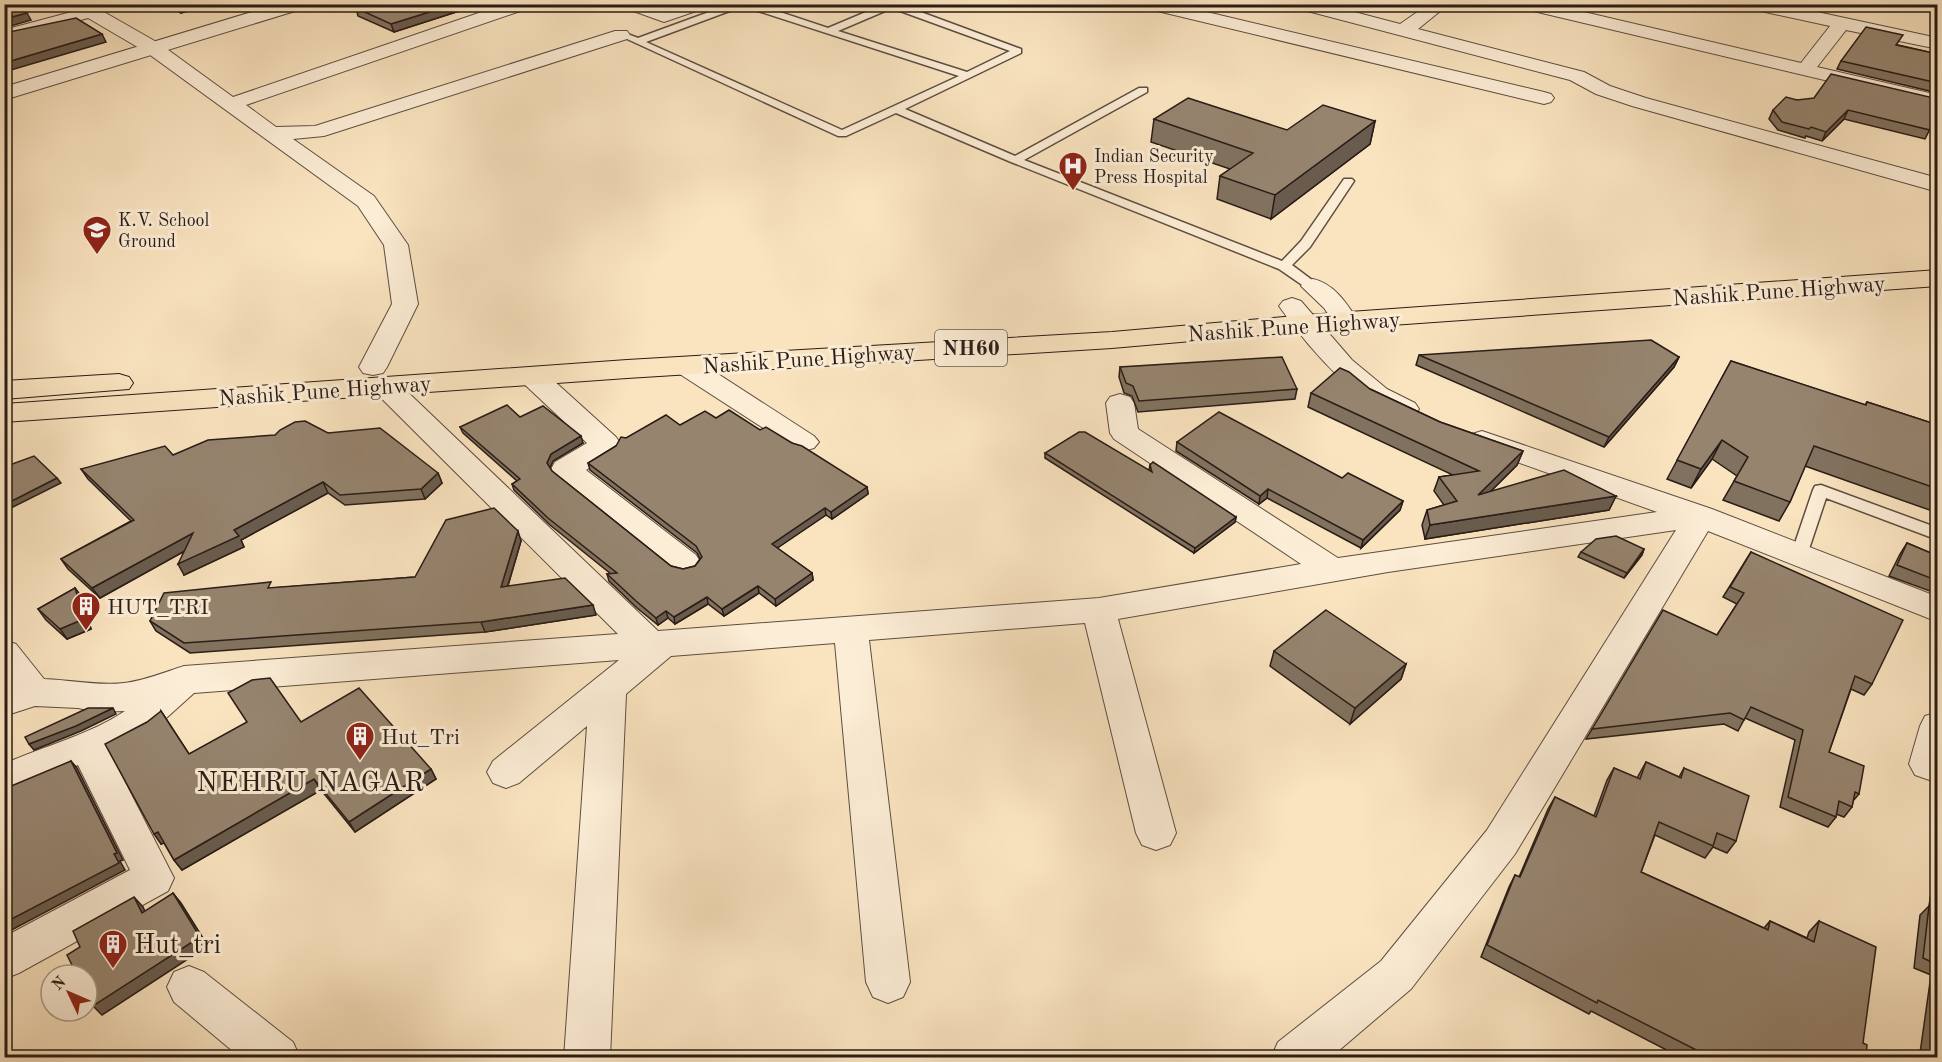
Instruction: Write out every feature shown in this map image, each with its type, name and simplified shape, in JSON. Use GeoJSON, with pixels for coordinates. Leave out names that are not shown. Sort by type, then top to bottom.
{"type":"FeatureCollection","features":[{"type":"Feature","properties":{"kind":"highway","name":"Nashik Pune Highway"},"geometry":{"type":"LineString","coordinates":[[4,413],[379,377],[1938,261]]}},
{"type":"Feature","properties":{"kind":"highway","name":"Nashik Pune Highway"},"geometry":{"type":"LineString","coordinates":[[4,390],[379,377],[532,376],[1112,339],[1318,308],[1938,278]]}},
{"type":"Feature","properties":{"kind":"street"},"geometry":{"type":"LineString","coordinates":[[4,94],[299,4]]}},
{"type":"Feature","properties":{"kind":"street"},"geometry":{"type":"LineString","coordinates":[[231,104],[523,4]]}},
{"type":"Feature","properties":{"kind":"street"},"geometry":{"type":"LineString","coordinates":[[271,133],[317,132],[630,38],[625,4]]}},
{"type":"Feature","properties":{"kind":"street"},"geometry":{"type":"LineString","coordinates":[[631,4],[664,17],[699,4]]}},
{"type":"Feature","properties":{"kind":"street"},"geometry":{"type":"LineString","coordinates":[[1149,4],[1544,98]]}},
{"type":"Feature","properties":{"kind":"street"},"geometry":{"type":"LineString","coordinates":[[1302,4],[1577,76],[1603,90],[1639,102],[1938,185]]}},
{"type":"Feature","properties":{"kind":"street"},"geometry":{"type":"LineString","coordinates":[[1404,30],[1442,4]]}},
{"type":"Feature","properties":{"kind":"street"},"geometry":{"type":"LineString","coordinates":[[1525,4],[1938,101]]}},
{"type":"Feature","properties":{"kind":"street"},"geometry":{"type":"LineString","coordinates":[[1753,4],[1938,44]]}},
{"type":"Feature","properties":{"kind":"street"},"geometry":{"type":"LineString","coordinates":[[1818,18],[1832,4]]}},
{"type":"Feature","properties":{"kind":"street"},"geometry":{"type":"LineString","coordinates":[[4,36],[87,7],[153,48],[366,201],[396,245],[405,304],[379,377],[656,643]]}},
{"type":"Feature","properties":{"kind":"street"},"geometry":{"type":"LineString","coordinates":[[1861,10],[1908,37]]}},
{"type":"Feature","properties":{"kind":"street"},"geometry":{"type":"LineString","coordinates":[[1314,44],[1348,16]]}},
{"type":"Feature","properties":{"kind":"street"},"geometry":{"type":"LineString","coordinates":[[1805,70],[1842,23]]}},
{"type":"Feature","properties":{"kind":"street"},"geometry":{"type":"LineString","coordinates":[[1318,308],[1342,366],[1377,395],[1426,419]]}},
{"type":"Feature","properties":{"kind":"street"},"geometry":{"type":"LineString","coordinates":[[685,365],[804,442]]}},
{"type":"Feature","properties":{"kind":"street"},"geometry":{"type":"LineString","coordinates":[[532,376],[606,444],[566,469],[685,562]]}},
{"type":"Feature","properties":{"kind":"street"},"geometry":{"type":"LineString","coordinates":[[1120,402],[1124,433],[1333,570]]}},
{"type":"Feature","properties":{"kind":"street"},"geometry":{"type":"LineString","coordinates":[[1457,432],[1701,516],[1938,610]]}},
{"type":"Feature","properties":{"kind":"street"},"geometry":{"type":"LineString","coordinates":[[4,653],[19,697],[78,694],[97,698],[126,697],[184,680],[1099,610],[1333,570],[1701,516]]}},
{"type":"Feature","properties":{"kind":"street"},"geometry":{"type":"LineString","coordinates":[[1294,1058],[1396,975],[1501,842],[1701,516]]}},
{"type":"Feature","properties":{"kind":"street"},"geometry":{"type":"LineString","coordinates":[[1099,610],[1156,833]]}},
{"type":"Feature","properties":{"kind":"street"},"geometry":{"type":"LineString","coordinates":[[851,628],[888,982]]}},
{"type":"Feature","properties":{"kind":"street"},"geometry":{"type":"LineString","coordinates":[[506,772],[608,688],[656,643]]}},
{"type":"Feature","properties":{"kind":"street"},"geometry":{"type":"LineString","coordinates":[[4,781],[59,756],[114,737],[157,710],[184,680]]}},
{"type":"Feature","properties":{"kind":"street"},"geometry":{"type":"LineString","coordinates":[[587,1058],[608,688]]}},
{"type":"Feature","properties":{"kind":"street"},"geometry":{"type":"LineString","coordinates":[[1938,726],[1928,764],[1938,768]]}},
{"type":"Feature","properties":{"kind":"street"},"geometry":{"type":"LineString","coordinates":[[4,959],[154,878],[88,746]]}},
{"type":"Feature","properties":{"kind":"street"},"geometry":{"type":"LineString","coordinates":[[189,987],[277,1058]]}},
{"type":"Feature","properties":{"kind":"lane"},"geometry":{"type":"LineString","coordinates":[[630,38],[743,4],[968,76]]}},
{"type":"Feature","properties":{"kind":"lane"},"geometry":{"type":"LineString","coordinates":[[630,38],[753,96],[842,134],[1018,51],[892,5],[829,32]]}},
{"type":"Feature","properties":{"kind":"lane"},"geometry":{"type":"LineString","coordinates":[[1015,160],[1143,90]]}},
{"type":"Feature","properties":{"kind":"lane"},"geometry":{"type":"LineString","coordinates":[[896,109],[1015,160],[1284,266],[1318,308]]}},
{"type":"Feature","properties":{"kind":"lane"},"geometry":{"type":"LineString","coordinates":[[1284,266],[1306,244],[1348,181]]}},
{"type":"Feature","properties":{"kind":"lane"},"geometry":{"type":"LineString","coordinates":[[1799,555],[1821,490],[1938,534]]}},
{"type":"Feature","properties":{"kind":"building"},"geometry":{"type":"Polygon","coordinates":[[[4,4],[15,4],[27,13],[4,19],[4,4]]]}},
{"type":"Feature","properties":{"kind":"building"},"geometry":{"type":"Polygon","coordinates":[[[367,4],[455,4],[391,24],[356,8],[367,4]]]}},
{"type":"Feature","properties":{"kind":"building"},"geometry":{"type":"Polygon","coordinates":[[[76,18],[102,34],[4,63],[4,33],[76,18]]]}},
{"type":"Feature","properties":{"kind":"building"},"geometry":{"type":"Polygon","coordinates":[[[1866,27],[1903,35],[1896,45],[1938,54],[1938,83],[1841,61],[1866,27]]]}},
{"type":"Feature","properties":{"kind":"building"},"geometry":{"type":"Polygon","coordinates":[[[1831,74],[1938,99],[1938,117],[1936,116],[1930,130],[1848,110],[1826,132],[1782,122],[1773,110],[1786,97],[1797,100],[1814,98],[1831,74]]]}},
{"type":"Feature","properties":{"kind":"building"},"geometry":{"type":"Polygon","coordinates":[[[1188,98],[1287,130],[1323,105],[1375,121],[1275,195],[1220,176],[1253,153],[1154,119],[1188,98]]]}},
{"type":"Feature","properties":{"kind":"building"},"geometry":{"type":"Polygon","coordinates":[[[1651,340],[1679,357],[1609,437],[1419,355],[1651,340]]]}},
{"type":"Feature","properties":{"kind":"building"},"geometry":{"type":"Polygon","coordinates":[[[1282,357],[1297,389],[1139,401],[1133,386],[1126,383],[1120,367],[1282,357]]]}},
{"type":"Feature","properties":{"kind":"building"},"geometry":{"type":"Polygon","coordinates":[[[1731,361],[1866,405],[1867,402],[1938,425],[1938,489],[1814,446],[1790,502],[1734,481],[1748,457],[1722,440],[1701,469],[1677,460],[1731,361]]]}},
{"type":"Feature","properties":{"kind":"building"},"geometry":{"type":"Polygon","coordinates":[[[1340,368],[1349,372],[1370,389],[1440,422],[1523,451],[1478,495],[1564,470],[1616,496],[1430,525],[1427,510],[1457,501],[1439,477],[1479,471],[1311,393],[1340,368]]]}},
{"type":"Feature","properties":{"kind":"building"},"geometry":{"type":"Polygon","coordinates":[[[507,405],[520,417],[543,406],[581,436],[551,454],[547,463],[552,471],[671,566],[683,569],[695,566],[702,557],[696,546],[588,463],[616,446],[621,437],[626,438],[666,415],[680,425],[705,411],[716,418],[729,410],[760,430],[766,427],[792,443],[802,446],[867,487],[831,512],[825,508],[772,544],[812,573],[775,599],[758,586],[722,609],[707,597],[674,617],[666,611],[656,618],[607,574],[617,573],[548,518],[512,484],[520,479],[460,427],[507,405]]]}},
{"type":"Feature","properties":{"kind":"building"},"geometry":{"type":"Polygon","coordinates":[[[1219,412],[1342,478],[1348,473],[1403,501],[1363,540],[1268,489],[1260,496],[1177,442],[1219,412]]]}},
{"type":"Feature","properties":{"kind":"building"},"geometry":{"type":"Polygon","coordinates":[[[305,421],[328,433],[380,428],[438,473],[421,489],[340,495],[323,482],[234,530],[239,536],[178,564],[193,533],[92,588],[61,559],[134,520],[81,469],[165,446],[173,455],[208,440],[275,435],[295,422],[305,421]]]}},
{"type":"Feature","properties":{"kind":"building"},"geometry":{"type":"Polygon","coordinates":[[[1079,432],[1085,432],[1152,472],[1150,465],[1153,462],[1236,517],[1195,548],[1045,453],[1079,432]]]}},
{"type":"Feature","properties":{"kind":"building"},"geometry":{"type":"Polygon","coordinates":[[[34,456],[57,478],[4,505],[4,467],[34,456]]]}},
{"type":"Feature","properties":{"kind":"building"},"geometry":{"type":"Polygon","coordinates":[[[494,508],[518,531],[501,587],[565,578],[593,605],[481,622],[184,643],[150,621],[164,593],[271,582],[268,588],[415,577],[446,520],[494,508]]]}},
{"type":"Feature","properties":{"kind":"building"},"geometry":{"type":"Polygon","coordinates":[[[1616,536],[1644,549],[1627,573],[1581,552],[1596,539],[1616,536]]]}},
{"type":"Feature","properties":{"kind":"building"},"geometry":{"type":"Polygon","coordinates":[[[1907,543],[1938,556],[1938,581],[1897,565],[1907,543]]]}},
{"type":"Feature","properties":{"kind":"building"},"geometry":{"type":"Polygon","coordinates":[[[1751,552],[1903,620],[1872,684],[1855,676],[1829,752],[1864,766],[1859,794],[1855,792],[1852,807],[1839,801],[1836,817],[1788,797],[1803,730],[1751,707],[1744,720],[1730,713],[1592,729],[1663,610],[1717,635],[1744,593],[1730,587],[1751,552]]]}},
{"type":"Feature","properties":{"kind":"building"},"geometry":{"type":"Polygon","coordinates":[[[75,588],[84,619],[60,629],[38,609],[75,588]]]}},
{"type":"Feature","properties":{"kind":"building"},"geometry":{"type":"Polygon","coordinates":[[[1326,610],[1406,664],[1355,708],[1274,651],[1326,610]]]}},
{"type":"Feature","properties":{"kind":"building"},"geometry":{"type":"Polygon","coordinates":[[[270,678],[301,722],[359,688],[431,769],[349,822],[314,779],[174,860],[158,832],[154,834],[105,744],[147,722],[161,711],[189,754],[247,722],[228,693],[252,680],[270,678]]]}},
{"type":"Feature","properties":{"kind":"building"},"geometry":{"type":"Polygon","coordinates":[[[88,708],[113,708],[76,726],[29,744],[25,737],[88,708]]]}},
{"type":"Feature","properties":{"kind":"building"},"geometry":{"type":"Polygon","coordinates":[[[71,761],[117,853],[114,854],[119,863],[4,923],[4,789],[71,761]]]}},
{"type":"Feature","properties":{"kind":"building"},"geometry":{"type":"Polygon","coordinates":[[[1646,762],[1681,778],[1684,768],[1749,796],[1736,841],[1717,833],[1713,846],[1659,822],[1641,872],[1768,930],[1770,921],[1814,942],[1819,921],[1876,947],[1863,1043],[1867,1045],[1866,1058],[1712,1058],[1598,1000],[1597,1003],[1487,945],[1515,875],[1520,877],[1555,797],[1596,817],[1614,768],[1640,779],[1646,762]]]}},
{"type":"Feature","properties":{"kind":"building"},"geometry":{"type":"Polygon","coordinates":[[[173,893],[200,937],[99,1002],[99,963],[71,963],[67,955],[80,947],[73,931],[134,897],[142,913],[173,893]]]}},
{"type":"Feature","properties":{"kind":"building"},"geometry":{"type":"Polygon","coordinates":[[[1938,905],[1938,965],[1923,958],[1929,906],[1937,909],[1938,905]]]}},
{"type":"Feature","properties":{"kind":"building"},"geometry":{"type":"Polygon","coordinates":[[[1938,986],[1938,1048],[1930,1045],[1938,986]]]}},
{"type":"Feature","properties":{"kind":"place","name":"Indian Security Press Hospital"},"geometry":{"type":"Point","coordinates":[1073,192]}},
{"type":"Feature","properties":{"kind":"place","name":"K.V. School Ground"},"geometry":{"type":"Point","coordinates":[97,256]}},
{"type":"Feature","properties":{"kind":"place","name":"HUT_TRI"},"geometry":{"type":"Point","coordinates":[86,632]}},
{"type":"Feature","properties":{"kind":"place","name":"Hut_Tri"},"geometry":{"type":"Point","coordinates":[360,762]}},
{"type":"Feature","properties":{"kind":"place","name":"Hut_tri"},"geometry":{"type":"Point","coordinates":[113,970]}},
{"type":"Feature","properties":{"kind":"district","name":"NEHRU NAGAR"},"geometry":{"type":"Point","coordinates":[311,781]}}]}
